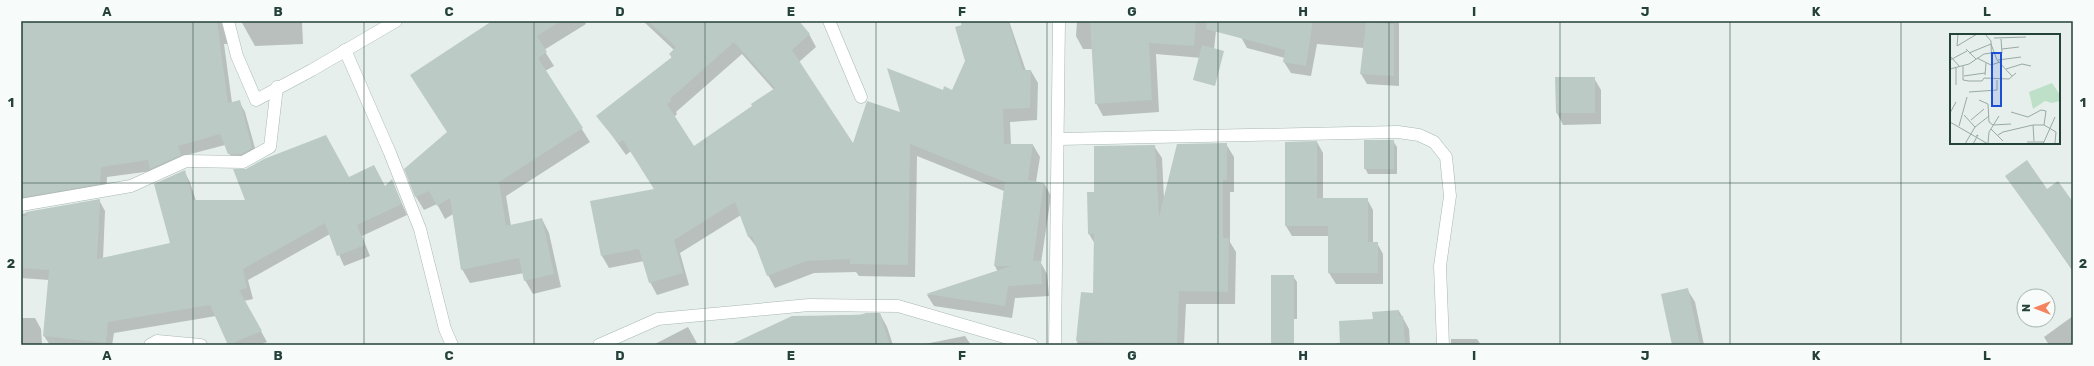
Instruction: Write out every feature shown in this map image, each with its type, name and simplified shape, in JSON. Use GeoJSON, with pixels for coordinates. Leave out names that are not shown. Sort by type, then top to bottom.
{"type":"FeatureCollection","features":[{"type":"Feature","properties":{"kind":"street"},"geometry":{"type":"LineString","coordinates":[[228,21],[237,56],[256,100],[277,87],[312,70],[396,21]]}},
{"type":"Feature","properties":{"kind":"street"},"geometry":{"type":"LineString","coordinates":[[828,21],[861,97]]}},
{"type":"Feature","properties":{"kind":"street"},"geometry":{"type":"LineString","coordinates":[[1056,345],[1059,21]]}},
{"type":"Feature","properties":{"kind":"street"},"geometry":{"type":"LineString","coordinates":[[345,50],[390,153],[420,229],[445,329],[452,345]]}},
{"type":"Feature","properties":{"kind":"street"},"geometry":{"type":"LineString","coordinates":[[21,205],[131,186],[186,161],[244,162],[270,147],[277,87]]}},
{"type":"Feature","properties":{"kind":"street"},"geometry":{"type":"LineString","coordinates":[[1059,139],[1398,132],[1419,135],[1434,142],[1446,157],[1450,196],[1440,266],[1443,345]]}},
{"type":"Feature","properties":{"kind":"street"},"geometry":{"type":"LineString","coordinates":[[599,345],[658,319],[809,305],[898,306],[1032,345]]}},
{"type":"Feature","properties":{"kind":"street"},"geometry":{"type":"LineString","coordinates":[[150,345],[157,342],[200,345]]}},
{"type":"Feature","properties":{"kind":"building"},"geometry":{"type":"Polygon","coordinates":[[[37,21],[217,21],[228,103],[240,100],[252,148],[241,154],[228,154],[220,134],[178,146],[181,155],[150,169],[148,160],[101,167],[100,184],[24,197],[21,181],[21,23],[37,21]]]}},
{"type":"Feature","properties":{"kind":"building"},"geometry":{"type":"Polygon","coordinates":[[[492,21],[561,21],[537,36],[547,52],[538,58],[583,128],[499,182],[506,226],[542,218],[554,274],[524,281],[519,258],[461,270],[450,198],[437,206],[429,191],[415,197],[404,169],[447,132],[410,75],[492,21]]]}},
{"type":"Feature","properties":{"kind":"building"},"geometry":{"type":"Polygon","coordinates":[[[648,21],[799,21],[810,34],[792,50],[853,143],[867,101],[900,112],[887,68],[943,90],[944,86],[952,90],[965,61],[955,27],[962,25],[960,21],[1008,21],[1023,70],[1031,70],[1030,108],[1003,109],[1004,144],[1033,144],[1028,180],[1044,183],[1033,261],[1041,261],[1042,284],[1008,286],[1005,306],[926,294],[1011,266],[994,266],[1005,182],[910,144],[908,265],[850,264],[850,259],[806,261],[767,276],[752,236],[748,237],[735,202],[674,240],[683,273],[649,283],[639,249],[601,256],[590,201],[654,189],[623,140],[618,143],[596,116],[672,57],[669,54],[676,47],[648,21]],[[734,42],[670,99],[671,101],[667,104],[694,146],[752,106],[751,104],[775,88],[734,42]]]}},
{"type":"Feature","properties":{"kind":"building"},"geometry":{"type":"Polygon","coordinates":[[[1090,21],[1196,21],[1194,46],[1149,43],[1152,100],[1095,104],[1090,21]]]}},
{"type":"Feature","properties":{"kind":"building"},"geometry":{"type":"Polygon","coordinates":[[[1207,21],[1313,21],[1306,66],[1283,62],[1285,50],[1206,29],[1207,21]]]}},
{"type":"Feature","properties":{"kind":"building"},"geometry":{"type":"Polygon","coordinates":[[[1366,22],[1394,24],[1394,76],[1360,74],[1366,22]]]}},
{"type":"Feature","properties":{"kind":"building"},"geometry":{"type":"Polygon","coordinates":[[[1202,45],[1224,51],[1215,86],[1193,80],[1202,45]]]}},
{"type":"Feature","properties":{"kind":"building"},"geometry":{"type":"Polygon","coordinates":[[[1555,77],[1595,77],[1595,113],[1556,113],[1555,77]]]}},
{"type":"Feature","properties":{"kind":"building"},"geometry":{"type":"Polygon","coordinates":[[[326,135],[349,177],[374,165],[385,186],[392,179],[402,204],[357,225],[365,245],[337,256],[325,223],[243,269],[247,288],[239,290],[262,331],[228,345],[210,305],[108,322],[106,343],[43,336],[49,270],[21,268],[21,216],[27,216],[26,212],[100,199],[97,259],[170,243],[154,184],[185,170],[193,200],[245,200],[233,169],[246,169],[264,159],[326,135]]]}},
{"type":"Feature","properties":{"kind":"building"},"geometry":{"type":"Polygon","coordinates":[[[1364,140],[1394,140],[1394,169],[1364,169],[1364,140]]]}},
{"type":"Feature","properties":{"kind":"building"},"geometry":{"type":"Polygon","coordinates":[[[1317,141],[1317,198],[1368,198],[1368,242],[1378,242],[1378,273],[1328,273],[1328,226],[1285,226],[1285,142],[1317,141]]]}},
{"type":"Feature","properties":{"kind":"building"},"geometry":{"type":"Polygon","coordinates":[[[1227,143],[1227,180],[1223,180],[1223,238],[1229,238],[1228,292],[1179,291],[1177,345],[1076,341],[1081,292],[1093,293],[1094,234],[1088,234],[1087,192],[1094,192],[1094,146],[1155,145],[1159,217],[1177,144],[1227,143]]]}},
{"type":"Feature","properties":{"kind":"building"},"geometry":{"type":"Polygon","coordinates":[[[2027,160],[2047,189],[2058,181],[2073,202],[2073,270],[2005,176],[2027,160]]]}},
{"type":"Feature","properties":{"kind":"building"},"geometry":{"type":"Polygon","coordinates":[[[1271,275],[1294,275],[1294,345],[1271,345],[1271,275]]]}},
{"type":"Feature","properties":{"kind":"building"},"geometry":{"type":"Polygon","coordinates":[[[1688,288],[1700,345],[1672,345],[1661,294],[1688,288]]]}},
{"type":"Feature","properties":{"kind":"building"},"geometry":{"type":"Polygon","coordinates":[[[1399,310],[1399,316],[1403,316],[1405,345],[1340,345],[1339,321],[1373,319],[1372,312],[1399,310]]]}},
{"type":"Feature","properties":{"kind":"building"},"geometry":{"type":"Polygon","coordinates":[[[866,313],[880,313],[890,345],[730,345],[792,316],[860,315],[866,313]]]}}]}
